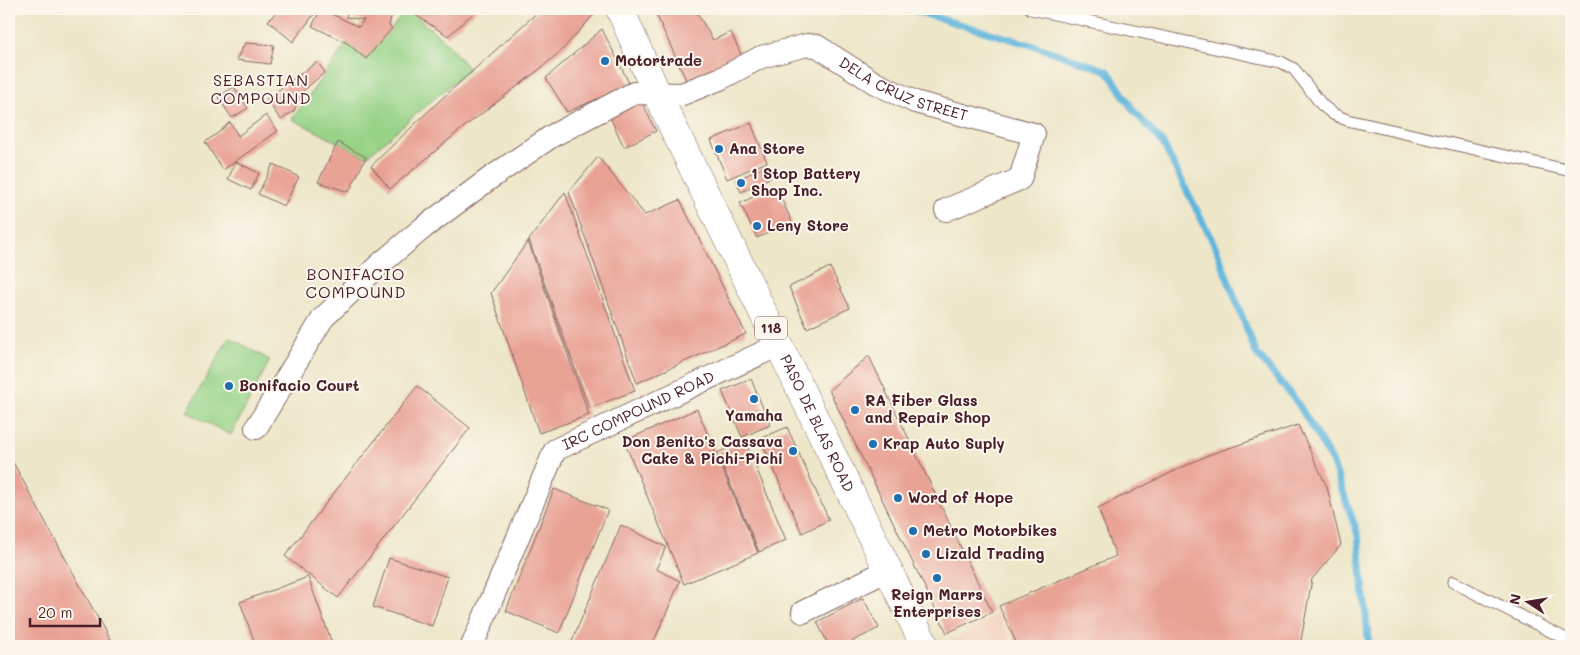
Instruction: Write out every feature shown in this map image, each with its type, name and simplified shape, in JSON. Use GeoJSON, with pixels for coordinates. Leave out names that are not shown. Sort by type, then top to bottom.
{"type":"FeatureCollection","features":[{"type":"Feature","properties":{"kind":"main road","name":"PASO DE BLAS ROAD"},"geometry":{"type":"LineString","coordinates":[[620,9],[657,94],[924,646]]}},
{"type":"Feature","properties":{"kind":"street","name":"DELA CRUZ STREET"},"geometry":{"type":"LineString","coordinates":[[657,94],[682,94],[722,78],[761,57],[807,45],[817,46],[875,83],[915,102],[1034,134],[1020,179],[946,210]]}},
{"type":"Feature","properties":{"kind":"street"},"geometry":{"type":"LineString","coordinates":[[256,428],[323,318],[379,265],[416,234],[489,179],[552,136],[634,93],[657,94]]}},
{"type":"Feature","properties":{"kind":"street","name":"IRC COMPOUND ROAD"},"geometry":{"type":"LineString","coordinates":[[472,646],[555,450],[778,345]]}},
{"type":"Feature","properties":{"kind":"street"},"geometry":{"type":"LineString","coordinates":[[803,612],[888,570]]}},
{"type":"Feature","properties":{"kind":"lane"},"geometry":{"type":"LineString","coordinates":[[1031,9],[1281,62],[1294,69],[1322,105],[1333,114],[1347,120],[1571,171]]}},
{"type":"Feature","properties":{"kind":"lane"},"geometry":{"type":"LineString","coordinates":[[1453,582],[1568,640],[1571,644]]}},
{"type":"Feature","properties":{"kind":"shaded area"},"geometry":{"type":"Polygon","coordinates":[[[998,613],[1014,646],[953,646],[951,641],[998,613]]]}},
{"type":"Feature","properties":{"kind":"green space"},"geometry":{"type":"Polygon","coordinates":[[[407,9],[444,40],[469,69],[366,157],[292,119],[347,43],[366,59],[407,9]]]}},
{"type":"Feature","properties":{"kind":"green space","name":"Bonifacio Court"},"geometry":{"type":"Polygon","coordinates":[[[229,337],[270,360],[231,435],[187,412],[229,337]]]}},
{"type":"Feature","properties":{"kind":"building"},"geometry":{"type":"Polygon","coordinates":[[[279,9],[318,9],[293,42],[268,21],[279,9]]]}},
{"type":"Feature","properties":{"kind":"building"},"geometry":{"type":"Polygon","coordinates":[[[321,9],[359,27],[364,20],[346,17],[348,9],[393,9],[389,26],[392,28],[366,59],[347,43],[312,26],[321,9]]]}},
{"type":"Feature","properties":{"kind":"building"},"geometry":{"type":"Polygon","coordinates":[[[406,9],[478,9],[448,36],[406,9]]]}},
{"type":"Feature","properties":{"kind":"building"},"geometry":{"type":"Polygon","coordinates":[[[541,9],[599,9],[563,49],[540,69],[464,127],[390,189],[371,166],[437,103],[541,9]]]}},
{"type":"Feature","properties":{"kind":"building"},"geometry":{"type":"Polygon","coordinates":[[[695,9],[713,40],[731,32],[742,57],[688,84],[656,14],[695,9]]]}},
{"type":"Feature","properties":{"kind":"building"},"geometry":{"type":"Polygon","coordinates":[[[602,29],[630,85],[567,112],[546,78],[602,29]]]}},
{"type":"Feature","properties":{"kind":"building"},"geometry":{"type":"Polygon","coordinates":[[[245,43],[274,45],[270,64],[236,60],[245,43]]]}},
{"type":"Feature","properties":{"kind":"building"},"geometry":{"type":"Polygon","coordinates":[[[317,62],[325,72],[302,92],[294,111],[281,120],[266,99],[317,62]]]}},
{"type":"Feature","properties":{"kind":"building"},"geometry":{"type":"Polygon","coordinates":[[[234,87],[248,108],[232,118],[218,97],[234,87]]]}},
{"type":"Feature","properties":{"kind":"building"},"geometry":{"type":"Polygon","coordinates":[[[640,98],[656,131],[624,147],[608,113],[640,98]]]}},
{"type":"Feature","properties":{"kind":"building"},"geometry":{"type":"Polygon","coordinates":[[[266,115],[278,131],[223,170],[205,142],[230,122],[238,136],[266,115]]]}},
{"type":"Feature","properties":{"kind":"building"},"geometry":{"type":"Polygon","coordinates":[[[751,123],[767,162],[727,179],[711,140],[751,123]]]}},
{"type":"Feature","properties":{"kind":"building"},"geometry":{"type":"Polygon","coordinates":[[[338,142],[366,157],[349,192],[318,182],[338,142]]]}},
{"type":"Feature","properties":{"kind":"building"},"geometry":{"type":"Polygon","coordinates":[[[598,157],[645,215],[680,200],[746,334],[637,383],[569,192],[598,157]]]}},
{"type":"Feature","properties":{"kind":"building"},"geometry":{"type":"Polygon","coordinates":[[[236,162],[259,173],[251,190],[228,179],[236,162]]]}},
{"type":"Feature","properties":{"kind":"building"},"geometry":{"type":"Polygon","coordinates":[[[273,164],[299,177],[284,206],[258,194],[273,164]]]}},
{"type":"Feature","properties":{"kind":"building"},"geometry":{"type":"Polygon","coordinates":[[[766,166],[771,177],[741,192],[736,180],[766,166]]]}},
{"type":"Feature","properties":{"kind":"building"},"geometry":{"type":"Polygon","coordinates":[[[776,187],[792,222],[757,238],[740,203],[776,187]]]}},
{"type":"Feature","properties":{"kind":"building"},"geometry":{"type":"Polygon","coordinates":[[[565,192],[635,391],[589,408],[529,240],[565,192]]]}},
{"type":"Feature","properties":{"kind":"building"},"geometry":{"type":"Polygon","coordinates":[[[528,241],[589,415],[539,433],[491,293],[528,241]]]}},
{"type":"Feature","properties":{"kind":"building"},"geometry":{"type":"Polygon","coordinates":[[[830,267],[850,308],[807,328],[789,287],[830,267]]]}},
{"type":"Feature","properties":{"kind":"building"},"geometry":{"type":"Polygon","coordinates":[[[869,356],[992,612],[947,633],[829,390],[869,356]]]}},
{"type":"Feature","properties":{"kind":"building"},"geometry":{"type":"Polygon","coordinates":[[[751,379],[770,425],[742,437],[722,391],[751,379]]]}},
{"type":"Feature","properties":{"kind":"building"},"geometry":{"type":"Polygon","coordinates":[[[417,386],[470,428],[338,598],[285,556],[417,386]]]}},
{"type":"Feature","properties":{"kind":"building"},"geometry":{"type":"Polygon","coordinates":[[[697,409],[758,553],[684,584],[624,441],[697,409]]]}},
{"type":"Feature","properties":{"kind":"building"},"geometry":{"type":"Polygon","coordinates":[[[1298,425],[1327,487],[1341,545],[1312,579],[1300,646],[1018,646],[999,606],[1116,556],[1098,508],[1208,455],[1298,425]]]}},
{"type":"Feature","properties":{"kind":"building"},"geometry":{"type":"Polygon","coordinates":[[[787,427],[829,520],[802,533],[760,439],[787,427]]]}},
{"type":"Feature","properties":{"kind":"building"},"geometry":{"type":"Polygon","coordinates":[[[745,441],[786,540],[759,552],[717,453],[745,441]]]}},
{"type":"Feature","properties":{"kind":"building"},"geometry":{"type":"Polygon","coordinates":[[[9,455],[113,646],[9,646],[9,455]]]}},
{"type":"Feature","properties":{"kind":"building"},"geometry":{"type":"Polygon","coordinates":[[[554,489],[608,510],[559,633],[506,611],[554,489]]]}},
{"type":"Feature","properties":{"kind":"building"},"geometry":{"type":"Polygon","coordinates":[[[621,525],[666,547],[656,569],[680,581],[652,646],[570,646],[621,525]]]}},
{"type":"Feature","properties":{"kind":"building"},"geometry":{"type":"Polygon","coordinates":[[[389,558],[448,577],[432,626],[373,607],[389,558]]]}},
{"type":"Feature","properties":{"kind":"building"},"geometry":{"type":"Polygon","coordinates":[[[308,577],[333,646],[256,646],[240,602],[308,577]]]}},
{"type":"Feature","properties":{"kind":"building"},"geometry":{"type":"Polygon","coordinates":[[[863,598],[879,628],[843,646],[829,646],[817,622],[863,598]]]}},
{"type":"Feature","properties":{"kind":"waterway"},"geometry":{"type":"LineString","coordinates":[[908,9],[1038,47],[1108,71],[1133,110],[1162,142],[1216,248],[1256,353],[1297,402],[1332,461],[1358,535],[1369,646]]}},
{"type":"Feature","properties":{"kind":"place","name":"Motortrade"},"geometry":{"type":"Point","coordinates":[605,61]}},
{"type":"Feature","properties":{"kind":"place","name":"Ana Store"},"geometry":{"type":"Point","coordinates":[719,149]}},
{"type":"Feature","properties":{"kind":"place","name":"1 Stop Battery Shop Inc."},"geometry":{"type":"Point","coordinates":[741,183]}},
{"type":"Feature","properties":{"kind":"place","name":"Leny Store"},"geometry":{"type":"Point","coordinates":[757,226]}},
{"type":"Feature","properties":{"kind":"place","name":"Bonifacio Court"},"geometry":{"type":"Point","coordinates":[229,386]}},
{"type":"Feature","properties":{"kind":"place","name":"Yamaha"},"geometry":{"type":"Point","coordinates":[754,399]}},
{"type":"Feature","properties":{"kind":"place","name":"RA Fiber Glass and Repair Shop"},"geometry":{"type":"Point","coordinates":[855,410]}},
{"type":"Feature","properties":{"kind":"place","name":"Krap Auto Suply"},"geometry":{"type":"Point","coordinates":[873,444]}},
{"type":"Feature","properties":{"kind":"place","name":"Don Benito's Cassava Cake & Pichi-Pichi"},"geometry":{"type":"Point","coordinates":[793,451]}},
{"type":"Feature","properties":{"kind":"place","name":"Word of Hope"},"geometry":{"type":"Point","coordinates":[898,498]}},
{"type":"Feature","properties":{"kind":"place","name":"Metro Motorbikes"},"geometry":{"type":"Point","coordinates":[913,531]}},
{"type":"Feature","properties":{"kind":"place","name":"Lizald Trading"},"geometry":{"type":"Point","coordinates":[926,554]}},
{"type":"Feature","properties":{"kind":"place","name":"Reign Marrs Enterprises"},"geometry":{"type":"Point","coordinates":[937,578]}},
{"type":"Feature","properties":{"kind":"district","name":"SEBASTIAN COMPOUND"},"geometry":{"type":"Point","coordinates":[261,89]}},
{"type":"Feature","properties":{"kind":"district","name":"BONIFACIO COMPOUND"},"geometry":{"type":"Point","coordinates":[356,283]}}]}
